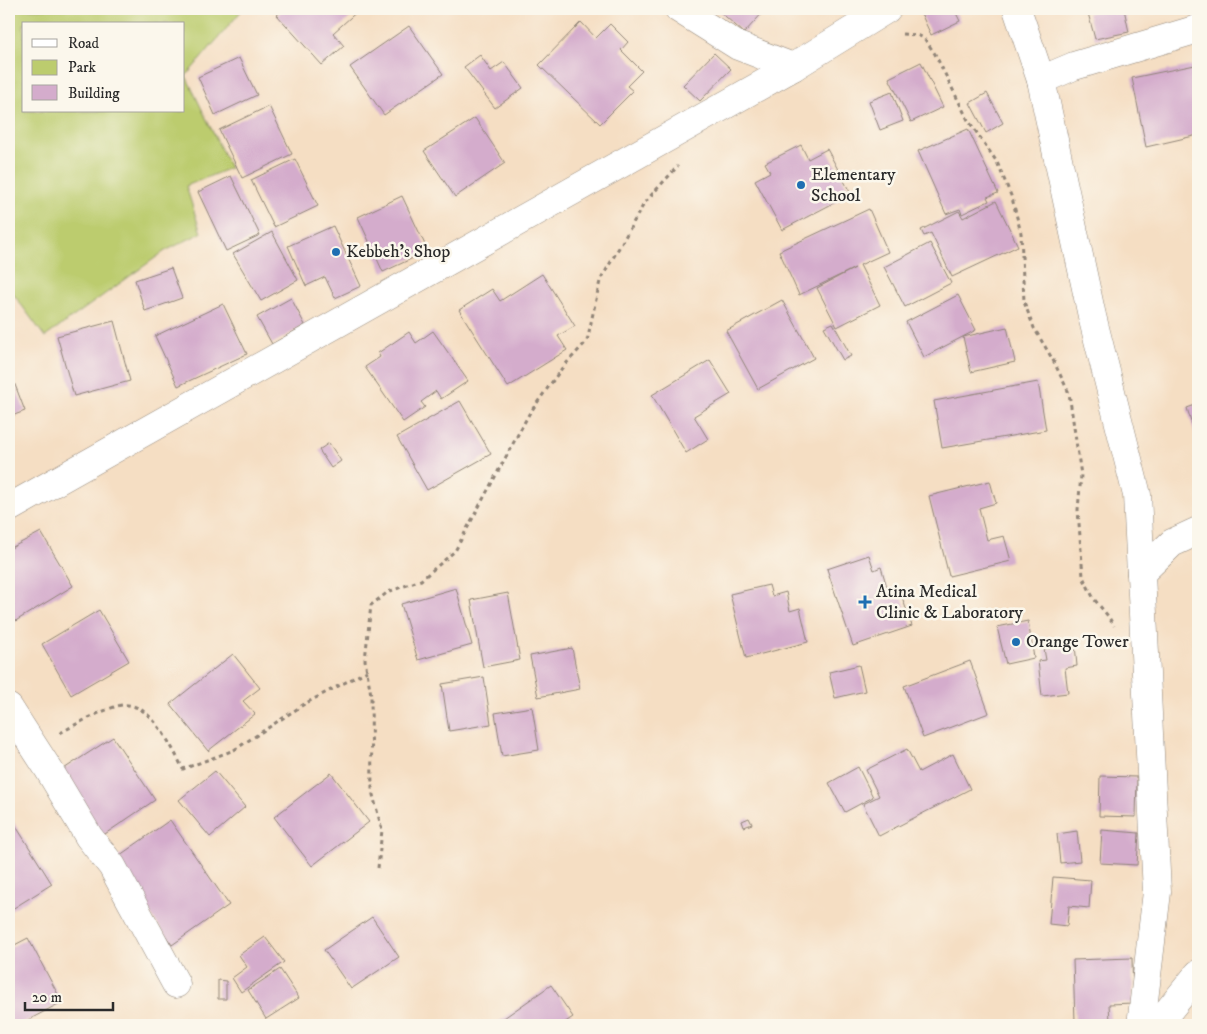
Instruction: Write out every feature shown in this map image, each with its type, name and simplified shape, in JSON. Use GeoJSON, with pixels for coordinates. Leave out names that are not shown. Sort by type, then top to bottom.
{"type":"FeatureCollection","features":[{"type":"Feature","properties":{"kind":"street"},"geometry":{"type":"LineString","coordinates":[[679,9],[738,46],[794,67]]}},
{"type":"Feature","properties":{"kind":"street"},"geometry":{"type":"LineString","coordinates":[[9,508],[794,67],[887,9]]}},
{"type":"Feature","properties":{"kind":"street"},"geometry":{"type":"LineString","coordinates":[[1017,9],[1041,80],[1092,316],[1137,496],[1158,892],[1141,1025]]}},
{"type":"Feature","properties":{"kind":"street"},"geometry":{"type":"LineString","coordinates":[[1041,80],[1074,66],[1198,30]]}},
{"type":"Feature","properties":{"kind":"street"},"geometry":{"type":"LineString","coordinates":[[1141,573],[1172,543],[1198,531]]}},
{"type":"Feature","properties":{"kind":"street"},"geometry":{"type":"LineString","coordinates":[[9,708],[89,837],[112,866],[176,984]]}},
{"type":"Feature","properties":{"kind":"street"},"geometry":{"type":"LineString","coordinates":[[1157,1025],[1198,974]]}},
{"type":"Feature","properties":{"kind":"path"},"geometry":{"type":"LineString","coordinates":[[897,34],[917,35],[924,38],[935,54],[968,120],[997,162],[1012,198],[1021,233],[1024,302],[1034,328],[1053,360],[1068,393],[1080,475],[1078,510],[1084,577],[1094,599],[1108,616],[1117,633]]}},
{"type":"Feature","properties":{"kind":"path"},"geometry":{"type":"LineString","coordinates":[[378,868],[382,830],[372,791],[371,695],[365,660],[371,605],[388,592],[421,580],[455,551],[529,414],[562,368],[588,341],[600,281],[645,202],[681,164]]}},
{"type":"Feature","properties":{"kind":"path"},"geometry":{"type":"LineString","coordinates":[[35,749],[102,712],[124,705],[142,710],[154,722],[170,744],[183,770],[234,750],[306,703],[367,671]]}},
{"type":"Feature","properties":{"kind":"green space"},"geometry":{"type":"Polygon","coordinates":[[[9,9],[243,9],[186,76],[230,168],[186,186],[201,233],[165,251],[45,337],[9,288],[9,9]]]}},
{"type":"Feature","properties":{"kind":"building"},"geometry":{"type":"Polygon","coordinates":[[[284,9],[360,9],[333,33],[344,46],[322,65],[277,15],[284,9]]]}},
{"type":"Feature","properties":{"kind":"building"},"geometry":{"type":"Polygon","coordinates":[[[717,9],[766,9],[744,33],[717,9]]]}},
{"type":"Feature","properties":{"kind":"building"},"geometry":{"type":"Polygon","coordinates":[[[919,9],[954,9],[960,21],[931,35],[919,9]]]}},
{"type":"Feature","properties":{"kind":"building"},"geometry":{"type":"Polygon","coordinates":[[[1107,9],[1124,9],[1129,32],[1095,39],[1088,13],[1107,9]]]}},
{"type":"Feature","properties":{"kind":"building"},"geometry":{"type":"Polygon","coordinates":[[[581,22],[596,38],[610,24],[628,42],[621,50],[642,71],[627,86],[633,91],[600,124],[539,65],[581,22]]]}},
{"type":"Feature","properties":{"kind":"building"},"geometry":{"type":"Polygon","coordinates":[[[409,26],[443,74],[384,115],[350,67],[409,26]]]}},
{"type":"Feature","properties":{"kind":"building"},"geometry":{"type":"Polygon","coordinates":[[[714,53],[731,69],[700,101],[683,85],[714,53]]]}},
{"type":"Feature","properties":{"kind":"building"},"geometry":{"type":"Polygon","coordinates":[[[480,55],[491,71],[504,62],[523,88],[495,108],[464,67],[480,55]]]}},
{"type":"Feature","properties":{"kind":"building"},"geometry":{"type":"Polygon","coordinates":[[[239,58],[257,95],[215,115],[198,77],[239,58]]]}},
{"type":"Feature","properties":{"kind":"building"},"geometry":{"type":"Polygon","coordinates":[[[921,62],[943,107],[911,122],[889,78],[921,62]]]}},
{"type":"Feature","properties":{"kind":"building"},"geometry":{"type":"Polygon","coordinates":[[[1195,65],[1198,82],[1198,135],[1146,147],[1132,78],[1195,65]]]}},
{"type":"Feature","properties":{"kind":"building"},"geometry":{"type":"Polygon","coordinates":[[[892,92],[903,121],[880,130],[869,101],[892,92]]]}},
{"type":"Feature","properties":{"kind":"building"},"geometry":{"type":"Polygon","coordinates":[[[987,93],[1003,123],[986,133],[970,103],[987,93]]]}},
{"type":"Feature","properties":{"kind":"building"},"geometry":{"type":"Polygon","coordinates":[[[269,106],[292,154],[242,178],[219,130],[269,106]]]}},
{"type":"Feature","properties":{"kind":"building"},"geometry":{"type":"Polygon","coordinates":[[[475,118],[505,163],[455,197],[424,151],[475,118]]]}},
{"type":"Feature","properties":{"kind":"building"},"geometry":{"type":"Polygon","coordinates":[[[968,129],[998,193],[987,197],[989,201],[962,214],[960,209],[946,214],[918,151],[968,129]]]}},
{"type":"Feature","properties":{"kind":"building"},"geometry":{"type":"Polygon","coordinates":[[[801,145],[808,159],[827,149],[851,194],[782,230],[755,180],[770,172],[765,163],[801,145]]]}},
{"type":"Feature","properties":{"kind":"building"},"geometry":{"type":"Polygon","coordinates":[[[295,159],[318,206],[274,227],[251,180],[295,159]]]}},
{"type":"Feature","properties":{"kind":"building"},"geometry":{"type":"Polygon","coordinates":[[[231,176],[260,235],[226,251],[198,192],[231,176]]]}},
{"type":"Feature","properties":{"kind":"building"},"geometry":{"type":"Polygon","coordinates":[[[402,196],[428,251],[383,272],[358,217],[402,196]]]}},
{"type":"Feature","properties":{"kind":"building"},"geometry":{"type":"Polygon","coordinates":[[[996,201],[1018,246],[952,277],[931,233],[924,236],[921,230],[959,211],[963,218],[996,201]]]}},
{"type":"Feature","properties":{"kind":"building"},"geometry":{"type":"Polygon","coordinates":[[[869,209],[888,252],[860,265],[880,305],[837,327],[817,288],[855,268],[799,295],[779,251],[869,209]]]}},
{"type":"Feature","properties":{"kind":"building"},"geometry":{"type":"Polygon","coordinates":[[[333,226],[361,286],[335,298],[325,277],[306,286],[288,246],[333,226]]]}},
{"type":"Feature","properties":{"kind":"building"},"geometry":{"type":"Polygon","coordinates":[[[272,232],[298,280],[261,301],[233,254],[272,232]]]}},
{"type":"Feature","properties":{"kind":"building"},"geometry":{"type":"Polygon","coordinates":[[[930,243],[951,283],[905,307],[884,267],[930,243]]]}},
{"type":"Feature","properties":{"kind":"building"},"geometry":{"type":"Polygon","coordinates":[[[171,268],[182,298],[145,311],[135,280],[171,268]]]}},
{"type":"Feature","properties":{"kind":"building"},"geometry":{"type":"Polygon","coordinates":[[[542,274],[575,326],[558,336],[567,350],[508,387],[459,310],[492,289],[500,301],[542,274]]]}},
{"type":"Feature","properties":{"kind":"building"},"geometry":{"type":"Polygon","coordinates":[[[958,295],[976,330],[924,357],[906,322],[958,295]]]}},
{"type":"Feature","properties":{"kind":"building"},"geometry":{"type":"Polygon","coordinates":[[[291,298],[305,325],[272,344],[257,317],[291,298]]]}},
{"type":"Feature","properties":{"kind":"building"},"geometry":{"type":"Polygon","coordinates":[[[782,300],[814,358],[758,389],[726,331],[782,300]]]}},
{"type":"Feature","properties":{"kind":"building"},"geometry":{"type":"Polygon","coordinates":[[[223,304],[247,354],[178,386],[155,336],[223,304]]]}},
{"type":"Feature","properties":{"kind":"building"},"geometry":{"type":"Polygon","coordinates":[[[114,321],[130,381],[74,396],[57,336],[114,321]]]}},
{"type":"Feature","properties":{"kind":"building"},"geometry":{"type":"Polygon","coordinates":[[[833,323],[851,356],[843,360],[824,327],[833,323]]]}},
{"type":"Feature","properties":{"kind":"building"},"geometry":{"type":"Polygon","coordinates":[[[1007,327],[1015,362],[971,372],[963,337],[1007,327]]]}},
{"type":"Feature","properties":{"kind":"building"},"geometry":{"type":"Polygon","coordinates":[[[433,331],[468,381],[441,399],[436,391],[421,402],[425,407],[403,422],[365,367],[380,357],[378,353],[409,332],[416,343],[433,331]]]}},
{"type":"Feature","properties":{"kind":"building"},"geometry":{"type":"Polygon","coordinates":[[[710,360],[731,394],[694,416],[708,439],[686,453],[652,395],[710,360]]]}},
{"type":"Feature","properties":{"kind":"building"},"geometry":{"type":"Polygon","coordinates":[[[9,369],[25,411],[9,417],[9,369]]]}},
{"type":"Feature","properties":{"kind":"building"},"geometry":{"type":"Polygon","coordinates":[[[1038,382],[1046,430],[942,448],[934,401],[1038,382]]]}},
{"type":"Feature","properties":{"kind":"building"},"geometry":{"type":"Polygon","coordinates":[[[460,401],[491,454],[427,490],[397,437],[460,401]]]}},
{"type":"Feature","properties":{"kind":"building"},"geometry":{"type":"Polygon","coordinates":[[[1198,404],[1198,444],[1187,408],[1198,404]]]}},
{"type":"Feature","properties":{"kind":"building"},"geometry":{"type":"Polygon","coordinates":[[[329,443],[341,461],[331,468],[319,450],[329,443]]]}},
{"type":"Feature","properties":{"kind":"building"},"geometry":{"type":"Polygon","coordinates":[[[990,481],[996,503],[979,508],[987,540],[1004,536],[1011,561],[949,576],[929,496],[990,481]]]}},
{"type":"Feature","properties":{"kind":"building"},"geometry":{"type":"Polygon","coordinates":[[[41,532],[73,586],[9,625],[9,549],[41,532]]]}},
{"type":"Feature","properties":{"kind":"building","name":"Atina Medical Clinic & Laboratory"},"geometry":{"type":"Polygon","coordinates":[[[869,555],[874,570],[881,567],[890,597],[901,594],[912,626],[853,646],[827,569],[869,555]]]}},
{"type":"Feature","properties":{"kind":"building"},"geometry":{"type":"Polygon","coordinates":[[[769,585],[772,596],[786,592],[790,611],[800,608],[808,642],[746,658],[730,594],[769,585]]]}},
{"type":"Feature","properties":{"kind":"building"},"geometry":{"type":"Polygon","coordinates":[[[456,588],[472,645],[418,660],[401,604],[456,588]]]}},
{"type":"Feature","properties":{"kind":"building"},"geometry":{"type":"Polygon","coordinates":[[[508,593],[520,660],[483,667],[471,600],[508,593]]]}},
{"type":"Feature","properties":{"kind":"building"},"geometry":{"type":"Polygon","coordinates":[[[99,610],[129,661],[71,695],[42,644],[99,610]]]}},
{"type":"Feature","properties":{"kind":"building","name":"Orange Tower"},"geometry":{"type":"Polygon","coordinates":[[[1028,621],[1034,658],[1006,664],[997,627],[1028,621]]]}},
{"type":"Feature","properties":{"kind":"building"},"geometry":{"type":"Polygon","coordinates":[[[1075,645],[1077,666],[1065,668],[1068,693],[1042,696],[1038,661],[1046,660],[1044,649],[1075,645]]]}},
{"type":"Feature","properties":{"kind":"building"},"geometry":{"type":"Polygon","coordinates":[[[572,648],[580,689],[538,697],[530,656],[572,648]]]}},
{"type":"Feature","properties":{"kind":"building"},"geometry":{"type":"Polygon","coordinates":[[[233,654],[260,688],[243,701],[255,714],[208,751],[170,704],[233,654]]]}},
{"type":"Feature","properties":{"kind":"building"},"geometry":{"type":"Polygon","coordinates":[[[970,661],[989,713],[923,738],[904,686],[970,661]]]}},
{"type":"Feature","properties":{"kind":"building"},"geometry":{"type":"Polygon","coordinates":[[[859,665],[865,691],[835,698],[829,672],[859,665]]]}},
{"type":"Feature","properties":{"kind":"building"},"geometry":{"type":"Polygon","coordinates":[[[484,677],[491,724],[449,731],[442,684],[484,677]]]}},
{"type":"Feature","properties":{"kind":"building"},"geometry":{"type":"Polygon","coordinates":[[[532,707],[539,750],[502,756],[495,713],[532,707]]]}},
{"type":"Feature","properties":{"kind":"building"},"geometry":{"type":"Polygon","coordinates":[[[113,737],[155,800],[99,838],[56,774],[113,737]]]}},
{"type":"Feature","properties":{"kind":"building"},"geometry":{"type":"Polygon","coordinates":[[[907,749],[919,772],[953,754],[970,789],[879,836],[863,804],[879,796],[866,770],[907,749]]]}},
{"type":"Feature","properties":{"kind":"building"},"geometry":{"type":"Polygon","coordinates":[[[858,767],[873,797],[845,812],[829,783],[858,767]]]}},
{"type":"Feature","properties":{"kind":"building"},"geometry":{"type":"Polygon","coordinates":[[[215,771],[245,807],[210,837],[179,800],[215,771]]]}},
{"type":"Feature","properties":{"kind":"building"},"geometry":{"type":"Polygon","coordinates":[[[331,773],[369,822],[312,866],[274,817],[331,773]]]}},
{"type":"Feature","properties":{"kind":"building"},"geometry":{"type":"Polygon","coordinates":[[[1100,776],[1137,777],[1136,817],[1099,816],[1100,776]]]}},
{"type":"Feature","properties":{"kind":"building"},"geometry":{"type":"Polygon","coordinates":[[[9,815],[52,884],[9,911],[9,815]]]}},
{"type":"Feature","properties":{"kind":"building"},"geometry":{"type":"Polygon","coordinates":[[[749,818],[752,824],[744,827],[742,821],[749,818]]]}},
{"type":"Feature","properties":{"kind":"building"},"geometry":{"type":"Polygon","coordinates":[[[170,820],[229,905],[172,945],[113,860],[170,820]]]}},
{"type":"Feature","properties":{"kind":"building"},"geometry":{"type":"Polygon","coordinates":[[[1102,830],[1139,833],[1137,865],[1100,863],[1102,830]]]}},
{"type":"Feature","properties":{"kind":"building"},"geometry":{"type":"Polygon","coordinates":[[[1077,831],[1080,861],[1060,863],[1057,834],[1077,831]]]}},
{"type":"Feature","properties":{"kind":"building"},"geometry":{"type":"Polygon","coordinates":[[[1053,877],[1091,880],[1089,908],[1069,906],[1067,926],[1049,924],[1053,877]]]}},
{"type":"Feature","properties":{"kind":"building"},"geometry":{"type":"Polygon","coordinates":[[[372,917],[399,957],[351,989],[324,950],[372,917]]]}},
{"type":"Feature","properties":{"kind":"building"},"geometry":{"type":"Polygon","coordinates":[[[265,937],[284,962],[241,992],[232,978],[247,967],[239,955],[265,937]]]}},
{"type":"Feature","properties":{"kind":"building"},"geometry":{"type":"Polygon","coordinates":[[[28,938],[62,1002],[19,1025],[9,1025],[9,948],[28,938]]]}},
{"type":"Feature","properties":{"kind":"building"},"geometry":{"type":"Polygon","coordinates":[[[1132,958],[1133,1003],[1109,1004],[1110,1021],[1075,1022],[1073,960],[1132,958]]]}},
{"type":"Feature","properties":{"kind":"building"},"geometry":{"type":"Polygon","coordinates":[[[280,969],[299,998],[266,1019],[248,990],[280,969]]]}},
{"type":"Feature","properties":{"kind":"building"},"geometry":{"type":"Polygon","coordinates":[[[218,980],[226,981],[226,999],[218,999],[218,980]]]}},
{"type":"Feature","properties":{"kind":"building"},"geometry":{"type":"Polygon","coordinates":[[[551,985],[573,1017],[561,1025],[494,1025],[551,985]]]}},
{"type":"Feature","properties":{"kind":"place","name":"Elementary School"},"geometry":{"type":"Point","coordinates":[801,185]}},
{"type":"Feature","properties":{"kind":"place","name":"Kebbeh's Shop"},"geometry":{"type":"Point","coordinates":[336,252]}},
{"type":"Feature","properties":{"kind":"place","name":"Atina Medical Clinic & Laboratory"},"geometry":{"type":"Point","coordinates":[865,602]}},
{"type":"Feature","properties":{"kind":"place","name":"Orange Tower"},"geometry":{"type":"Point","coordinates":[1016,642]}}]}
